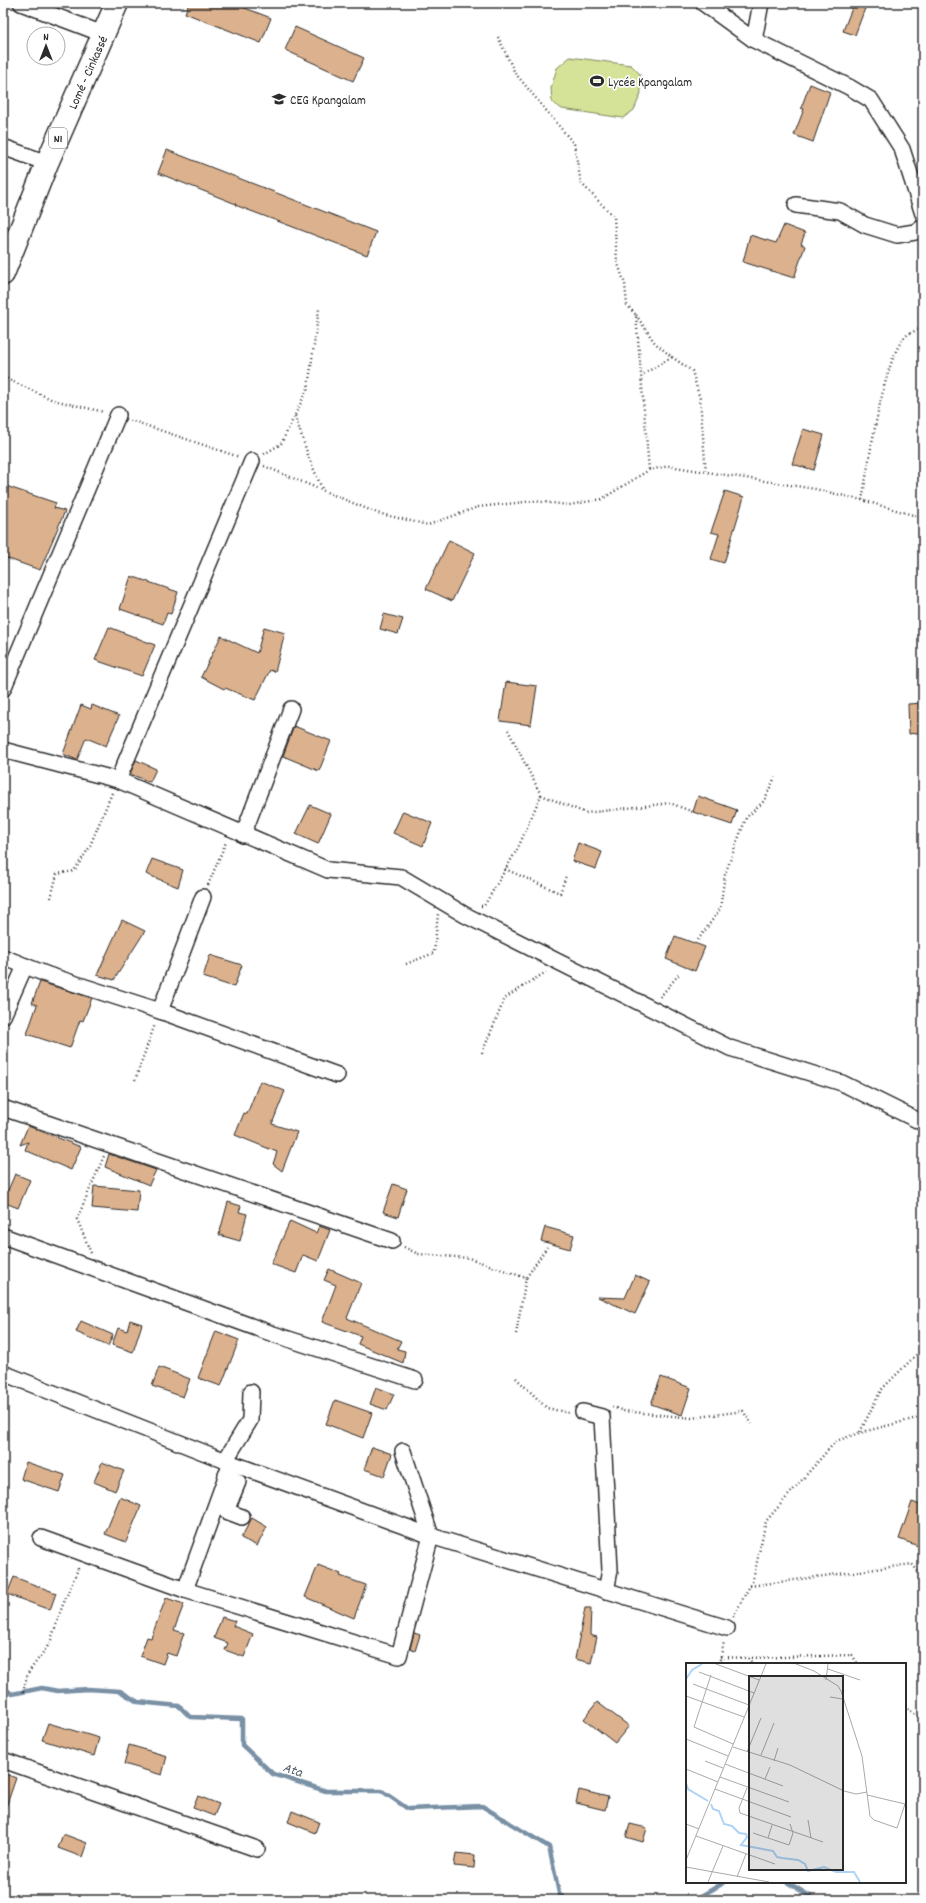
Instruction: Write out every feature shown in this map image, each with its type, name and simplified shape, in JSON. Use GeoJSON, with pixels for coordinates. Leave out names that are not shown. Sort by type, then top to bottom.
{"type":"FeatureCollection","features":[{"type":"Feature","properties":{"kind":"highway","name":"Lomé - Cinkassé"},"geometry":{"type":"LineString","coordinates":[[3,274],[47,163],[117,3]]}},
{"type":"Feature","properties":{"kind":"street"},"geometry":{"type":"LineString","coordinates":[[21,3],[103,34]]}},
{"type":"Feature","properties":{"kind":"street"},"geometry":{"type":"LineString","coordinates":[[703,3],[754,40],[849,87],[871,100],[902,149],[923,214]]}},
{"type":"Feature","properties":{"kind":"street"},"geometry":{"type":"LineString","coordinates":[[754,40],[761,3]]}},
{"type":"Feature","properties":{"kind":"street"},"geometry":{"type":"LineString","coordinates":[[3,147],[47,163]]}},
{"type":"Feature","properties":{"kind":"street"},"geometry":{"type":"LineString","coordinates":[[796,205],[840,212],[865,225],[897,235],[915,232],[923,226]]}},
{"type":"Feature","properties":{"kind":"street"},"geometry":{"type":"LineString","coordinates":[[3,689],[118,415]]}},
{"type":"Feature","properties":{"kind":"street"},"geometry":{"type":"LineString","coordinates":[[118,780],[252,461]]}},
{"type":"Feature","properties":{"kind":"street"},"geometry":{"type":"LineString","coordinates":[[237,832],[291,710]]}},
{"type":"Feature","properties":{"kind":"street"},"geometry":{"type":"LineString","coordinates":[[3,750],[118,780],[328,870],[401,877],[448,906],[730,1048],[842,1083],[923,1123]]}},
{"type":"Feature","properties":{"kind":"street"},"geometry":{"type":"LineString","coordinates":[[160,1011],[203,897]]}},
{"type":"Feature","properties":{"kind":"street"},"geometry":{"type":"LineString","coordinates":[[3,957],[48,975],[160,1011],[337,1075]]}},
{"type":"Feature","properties":{"kind":"street"},"geometry":{"type":"LineString","coordinates":[[3,1016],[25,966]]}},
{"type":"Feature","properties":{"kind":"street"},"geometry":{"type":"LineString","coordinates":[[3,1108],[392,1241]]}},
{"type":"Feature","properties":{"kind":"street"},"geometry":{"type":"LineString","coordinates":[[3,1236],[273,1334],[415,1380]]}},
{"type":"Feature","properties":{"kind":"street"},"geometry":{"type":"LineString","coordinates":[[3,1373],[227,1466],[431,1536],[727,1628]]}},
{"type":"Feature","properties":{"kind":"street"},"geometry":{"type":"LineString","coordinates":[[185,1590],[227,1466],[250,1420],[251,1392]]}},
{"type":"Feature","properties":{"kind":"street"},"geometry":{"type":"LineString","coordinates":[[583,1412],[602,1417],[610,1570],[606,1591]]}},
{"type":"Feature","properties":{"kind":"street"},"geometry":{"type":"LineString","coordinates":[[41,1538],[185,1590],[398,1656],[431,1536],[404,1451]]}},
{"type":"Feature","properties":{"kind":"street"},"geometry":{"type":"LineString","coordinates":[[227,1466],[238,1482],[226,1511],[242,1517]]}},
{"type":"Feature","properties":{"kind":"street"},"geometry":{"type":"LineString","coordinates":[[3,1760],[258,1849]]}},
{"type":"Feature","properties":{"kind":"path"},"geometry":{"type":"LineString","coordinates":[[498,37],[515,73],[574,144],[581,183],[614,217],[617,261],[625,284],[627,305],[636,315],[655,343],[692,371],[700,399],[706,472]]}},
{"type":"Feature","properties":{"kind":"path"},"geometry":{"type":"LineString","coordinates":[[252,461],[281,444],[308,388],[319,309]]}},
{"type":"Feature","properties":{"kind":"path"},"geometry":{"type":"LineString","coordinates":[[636,315],[642,376],[648,470]]}},
{"type":"Feature","properties":{"kind":"path"},"geometry":{"type":"LineString","coordinates":[[862,500],[876,420],[892,359],[906,336],[923,328]]}},
{"type":"Feature","properties":{"kind":"path"},"geometry":{"type":"LineString","coordinates":[[642,376],[672,357]]}},
{"type":"Feature","properties":{"kind":"path"},"geometry":{"type":"LineString","coordinates":[[3,377],[53,400],[118,415],[252,461],[377,513],[428,525],[478,507],[534,501],[569,505],[602,499],[648,470],[669,466],[816,489],[862,500],[923,518]]}},
{"type":"Feature","properties":{"kind":"path"},"geometry":{"type":"LineString","coordinates":[[295,415],[309,458],[323,491]]}},
{"type":"Feature","properties":{"kind":"path"},"geometry":{"type":"LineString","coordinates":[[508,730],[541,795],[586,813],[670,803],[693,812]]}},
{"type":"Feature","properties":{"kind":"path"},"geometry":{"type":"LineString","coordinates":[[698,940],[720,909],[726,874],[746,818],[764,801],[775,777]]}},
{"type":"Feature","properties":{"kind":"path"},"geometry":{"type":"LineString","coordinates":[[51,898],[57,874],[74,871],[89,848],[118,780]]}},
{"type":"Feature","properties":{"kind":"path"},"geometry":{"type":"LineString","coordinates":[[476,906],[484,906],[518,848],[541,795]]}},
{"type":"Feature","properties":{"kind":"path"},"geometry":{"type":"LineString","coordinates":[[203,897],[237,832]]}},
{"type":"Feature","properties":{"kind":"path"},"geometry":{"type":"LineString","coordinates":[[505,869],[560,893],[566,876]]}},
{"type":"Feature","properties":{"kind":"path"},"geometry":{"type":"LineString","coordinates":[[406,964],[434,953],[438,911],[448,906]]}},
{"type":"Feature","properties":{"kind":"path"},"geometry":{"type":"LineString","coordinates":[[482,1053],[505,998],[560,963]]}},
{"type":"Feature","properties":{"kind":"path"},"geometry":{"type":"LineString","coordinates":[[651,1008],[680,973]]}},
{"type":"Feature","properties":{"kind":"path"},"geometry":{"type":"LineString","coordinates":[[135,1080],[160,1011]]}},
{"type":"Feature","properties":{"kind":"path"},"geometry":{"type":"LineString","coordinates":[[98,1270],[78,1219],[109,1144]]}},
{"type":"Feature","properties":{"kind":"path"},"geometry":{"type":"LineString","coordinates":[[392,1241],[418,1254],[469,1258],[526,1278]]}},
{"type":"Feature","properties":{"kind":"path"},"geometry":{"type":"LineString","coordinates":[[516,1334],[526,1278],[547,1247]]}},
{"type":"Feature","properties":{"kind":"path"},"geometry":{"type":"LineString","coordinates":[[859,1433],[881,1390],[923,1348]]}},
{"type":"Feature","properties":{"kind":"path"},"geometry":{"type":"LineString","coordinates":[[516,1378],[547,1408],[580,1415],[583,1412]]}},
{"type":"Feature","properties":{"kind":"path"},"geometry":{"type":"LineString","coordinates":[[611,1406],[624,1411],[692,1418],[743,1411],[752,1424]]}},
{"type":"Feature","properties":{"kind":"path"},"geometry":{"type":"LineString","coordinates":[[719,1663],[727,1628],[753,1580],[766,1521],[836,1441],[859,1433],[917,1418],[923,1424]]}},
{"type":"Feature","properties":{"kind":"path"},"geometry":{"type":"LineString","coordinates":[[23,1692],[28,1673],[50,1643],[62,1607],[78,1569],[71,1548]]}},
{"type":"Feature","properties":{"kind":"path"},"geometry":{"type":"LineString","coordinates":[[750,1586],[912,1564],[923,1578]]}},
{"type":"Feature","properties":{"kind":"path"},"geometry":{"type":"LineString","coordinates":[[720,1657],[748,1658],[852,1655],[857,1663]]}},
{"type":"Feature","properties":{"kind":"path"},"geometry":{"type":"LineString","coordinates":[[748,1658],[752,1663]]}},
{"type":"Feature","properties":{"kind":"path"},"geometry":{"type":"LineString","coordinates":[[906,1707],[923,1721]]}},
{"type":"Feature","properties":{"kind":"green space","name":"Lycée Kpangalam"},"geometry":{"type":"Polygon","coordinates":[[[570,57],[631,65],[640,74],[641,93],[634,110],[623,118],[562,109],[552,102],[551,88],[557,68],[570,57]]]}},
{"type":"Feature","properties":{"kind":"building"},"geometry":{"type":"Polygon","coordinates":[[[189,3],[232,3],[271,18],[261,43],[185,13],[189,3]]]}},
{"type":"Feature","properties":{"kind":"building"},"geometry":{"type":"Polygon","coordinates":[[[854,3],[867,3],[855,35],[843,31],[854,3]]]}},
{"type":"Feature","properties":{"kind":"building"},"geometry":{"type":"Polygon","coordinates":[[[295,27],[364,58],[353,81],[285,50],[295,27]]]}},
{"type":"Feature","properties":{"kind":"building"},"geometry":{"type":"Polygon","coordinates":[[[810,84],[830,92],[813,142],[794,135],[804,109],[801,108],[810,84]]]}},
{"type":"Feature","properties":{"kind":"building"},"geometry":{"type":"Polygon","coordinates":[[[167,150],[376,232],[367,255],[235,205],[236,204],[158,173],[167,150]]]}},
{"type":"Feature","properties":{"kind":"building"},"geometry":{"type":"Polygon","coordinates":[[[784,225],[805,233],[801,244],[805,246],[794,278],[743,262],[750,235],[776,243],[784,225]]]}},
{"type":"Feature","properties":{"kind":"building"},"geometry":{"type":"Polygon","coordinates":[[[803,429],[824,435],[814,470],[792,464],[803,429]]]}},
{"type":"Feature","properties":{"kind":"building"},"geometry":{"type":"Polygon","coordinates":[[[3,485],[56,503],[54,508],[65,511],[40,570],[3,557],[3,485]]]}},
{"type":"Feature","properties":{"kind":"building"},"geometry":{"type":"Polygon","coordinates":[[[725,491],[744,497],[724,563],[711,559],[719,534],[711,532],[725,491]]]}},
{"type":"Feature","properties":{"kind":"building"},"geometry":{"type":"Polygon","coordinates":[[[449,540],[475,553],[452,601],[426,589],[449,540]]]}},
{"type":"Feature","properties":{"kind":"building"},"geometry":{"type":"Polygon","coordinates":[[[131,576],[178,592],[171,614],[167,613],[163,624],[120,609],[131,576]]]}},
{"type":"Feature","properties":{"kind":"building"},"geometry":{"type":"Polygon","coordinates":[[[384,614],[403,619],[398,634],[380,629],[384,614]]]}},
{"type":"Feature","properties":{"kind":"building"},"geometry":{"type":"Polygon","coordinates":[[[109,627],[155,645],[142,676],[95,660],[109,627]]]}},
{"type":"Feature","properties":{"kind":"building"},"geometry":{"type":"Polygon","coordinates":[[[264,627],[285,633],[275,672],[270,670],[255,700],[225,688],[224,689],[201,677],[221,636],[257,653],[264,627]]]}},
{"type":"Feature","properties":{"kind":"building"},"geometry":{"type":"Polygon","coordinates":[[[506,682],[537,686],[531,725],[500,721],[506,682]]]}},
{"type":"Feature","properties":{"kind":"building"},"geometry":{"type":"Polygon","coordinates":[[[923,703],[923,732],[909,734],[908,704],[923,703]]]}},
{"type":"Feature","properties":{"kind":"building"},"geometry":{"type":"Polygon","coordinates":[[[81,705],[91,709],[92,705],[119,716],[106,746],[86,738],[77,760],[63,754],[81,705]]]}},
{"type":"Feature","properties":{"kind":"building"},"geometry":{"type":"Polygon","coordinates":[[[294,726],[331,741],[319,771],[283,756],[294,726]]]}},
{"type":"Feature","properties":{"kind":"building"},"geometry":{"type":"Polygon","coordinates":[[[136,760],[156,769],[150,782],[130,774],[136,760]]]}},
{"type":"Feature","properties":{"kind":"building"},"geometry":{"type":"Polygon","coordinates":[[[698,796],[737,810],[732,825],[693,812],[698,796]]]}},
{"type":"Feature","properties":{"kind":"building"},"geometry":{"type":"Polygon","coordinates":[[[310,805],[331,814],[318,844],[296,834],[310,805]]]}},
{"type":"Feature","properties":{"kind":"building"},"geometry":{"type":"Polygon","coordinates":[[[403,811],[432,823],[423,846],[393,833],[403,811]]]}},
{"type":"Feature","properties":{"kind":"building"},"geometry":{"type":"Polygon","coordinates":[[[578,843],[602,852],[596,869],[572,861],[578,843]]]}},
{"type":"Feature","properties":{"kind":"building"},"geometry":{"type":"Polygon","coordinates":[[[152,859],[183,870],[178,887],[146,874],[152,859]]]}},
{"type":"Feature","properties":{"kind":"building"},"geometry":{"type":"Polygon","coordinates":[[[122,920],[145,931],[114,980],[97,975],[122,920]]]}},
{"type":"Feature","properties":{"kind":"building"},"geometry":{"type":"Polygon","coordinates":[[[675,936],[705,947],[695,971],[666,959],[675,936]]]}},
{"type":"Feature","properties":{"kind":"building"},"geometry":{"type":"Polygon","coordinates":[[[210,955],[242,965],[234,987],[203,977],[210,955]]]}},
{"type":"Feature","properties":{"kind":"building"},"geometry":{"type":"Polygon","coordinates":[[[40,982],[92,998],[83,1021],[80,1020],[70,1048],[27,1034],[37,1005],[32,1003],[40,982]]]}},
{"type":"Feature","properties":{"kind":"building"},"geometry":{"type":"Polygon","coordinates":[[[260,1081],[285,1091],[272,1124],[297,1132],[282,1171],[273,1164],[277,1152],[235,1135],[244,1113],[247,1114],[260,1081]]]}},
{"type":"Feature","properties":{"kind":"building"},"geometry":{"type":"Polygon","coordinates":[[[28,1126],[81,1147],[71,1170],[25,1150],[28,1142],[20,1145],[28,1126]]]}},
{"type":"Feature","properties":{"kind":"building"},"geometry":{"type":"Polygon","coordinates":[[[109,1154],[156,1170],[149,1185],[105,1167],[109,1154]]]}},
{"type":"Feature","properties":{"kind":"building"},"geometry":{"type":"Polygon","coordinates":[[[15,1174],[30,1180],[18,1208],[3,1202],[15,1174]]]}},
{"type":"Feature","properties":{"kind":"building"},"geometry":{"type":"Polygon","coordinates":[[[393,1184],[407,1189],[398,1217],[383,1212],[393,1184]]]}},
{"type":"Feature","properties":{"kind":"building"},"geometry":{"type":"Polygon","coordinates":[[[94,1186],[139,1190],[137,1212],[92,1208],[94,1186]]]}},
{"type":"Feature","properties":{"kind":"building"},"geometry":{"type":"Polygon","coordinates":[[[228,1202],[241,1206],[239,1212],[247,1214],[240,1241],[219,1235],[228,1202]]]}},
{"type":"Feature","properties":{"kind":"building"},"geometry":{"type":"Polygon","coordinates":[[[290,1221],[316,1233],[319,1226],[330,1230],[318,1261],[303,1255],[296,1273],[271,1264],[290,1221]]]}},
{"type":"Feature","properties":{"kind":"building"},"geometry":{"type":"Polygon","coordinates":[[[545,1227],[574,1235],[570,1249],[541,1241],[545,1227]]]}},
{"type":"Feature","properties":{"kind":"building"},"geometry":{"type":"Polygon","coordinates":[[[329,1269],[361,1283],[347,1318],[401,1341],[397,1349],[405,1351],[403,1363],[358,1344],[361,1336],[322,1322],[336,1285],[324,1280],[329,1269]]]}},
{"type":"Feature","properties":{"kind":"building"},"geometry":{"type":"Polygon","coordinates":[[[635,1275],[650,1282],[635,1314],[598,1297],[625,1298],[635,1275]]]}},
{"type":"Feature","properties":{"kind":"building"},"geometry":{"type":"Polygon","coordinates":[[[130,1320],[142,1324],[133,1352],[112,1345],[118,1328],[127,1331],[130,1320]]]}},
{"type":"Feature","properties":{"kind":"building"},"geometry":{"type":"Polygon","coordinates":[[[81,1321],[113,1335],[108,1346],[76,1332],[81,1321]]]}},
{"type":"Feature","properties":{"kind":"building"},"geometry":{"type":"Polygon","coordinates":[[[216,1331],[239,1340],[221,1386],[198,1378],[216,1331]]]}},
{"type":"Feature","properties":{"kind":"building"},"geometry":{"type":"Polygon","coordinates":[[[159,1367],[190,1379],[183,1397],[152,1386],[159,1367]]]}},
{"type":"Feature","properties":{"kind":"building"},"geometry":{"type":"Polygon","coordinates":[[[661,1377],[691,1388],[682,1415],[651,1404],[661,1377]]]}},
{"type":"Feature","properties":{"kind":"building"},"geometry":{"type":"Polygon","coordinates":[[[376,1387],[394,1394],[387,1410],[370,1404],[376,1387]]]}},
{"type":"Feature","properties":{"kind":"building"},"geometry":{"type":"Polygon","coordinates":[[[335,1400],[372,1413],[363,1438],[326,1424],[335,1400]]]}},
{"type":"Feature","properties":{"kind":"building"},"geometry":{"type":"Polygon","coordinates":[[[372,1447],[392,1454],[384,1476],[364,1469],[372,1447]]]}},
{"type":"Feature","properties":{"kind":"building"},"geometry":{"type":"Polygon","coordinates":[[[26,1462],[65,1475],[59,1492],[21,1479],[26,1462]]]}},
{"type":"Feature","properties":{"kind":"building"},"geometry":{"type":"Polygon","coordinates":[[[102,1462],[124,1471],[115,1491],[94,1482],[102,1462]]]}},
{"type":"Feature","properties":{"kind":"building"},"geometry":{"type":"Polygon","coordinates":[[[120,1497],[141,1506],[126,1542],[105,1534],[120,1497]]]}},
{"type":"Feature","properties":{"kind":"building"},"geometry":{"type":"Polygon","coordinates":[[[912,1502],[923,1506],[923,1540],[921,1547],[899,1539],[912,1502]]]}},
{"type":"Feature","properties":{"kind":"building"},"geometry":{"type":"Polygon","coordinates":[[[252,1518],[267,1527],[257,1546],[241,1538],[252,1518]]]}},
{"type":"Feature","properties":{"kind":"building"},"geometry":{"type":"Polygon","coordinates":[[[318,1565],[341,1574],[340,1576],[366,1585],[354,1618],[305,1597],[318,1565]]]}},
{"type":"Feature","properties":{"kind":"building"},"geometry":{"type":"Polygon","coordinates":[[[14,1577],[56,1593],[50,1610],[7,1594],[14,1577]]]}},
{"type":"Feature","properties":{"kind":"building"},"geometry":{"type":"Polygon","coordinates":[[[166,1598],[184,1604],[174,1630],[184,1633],[176,1656],[167,1653],[163,1664],[140,1656],[147,1637],[151,1638],[166,1598]]]}},
{"type":"Feature","properties":{"kind":"building"},"geometry":{"type":"Polygon","coordinates":[[[585,1608],[591,1608],[590,1635],[597,1637],[591,1663],[575,1659],[585,1608]]]}},
{"type":"Feature","properties":{"kind":"building"},"geometry":{"type":"Polygon","coordinates":[[[222,1617],[235,1621],[233,1626],[253,1634],[244,1657],[225,1650],[228,1643],[214,1638],[222,1617]]]}},
{"type":"Feature","properties":{"kind":"building"},"geometry":{"type":"Polygon","coordinates":[[[414,1633],[420,1635],[415,1651],[410,1649],[414,1633]]]}},
{"type":"Feature","properties":{"kind":"building"},"geometry":{"type":"Polygon","coordinates":[[[597,1702],[629,1726],[615,1743],[584,1719],[597,1702]]]}},
{"type":"Feature","properties":{"kind":"building"},"geometry":{"type":"Polygon","coordinates":[[[48,1723],[99,1738],[94,1756],[42,1740],[48,1723]]]}},
{"type":"Feature","properties":{"kind":"building"},"geometry":{"type":"Polygon","coordinates":[[[129,1745],[167,1756],[162,1775],[124,1764],[129,1745]]]}},
{"type":"Feature","properties":{"kind":"building"},"geometry":{"type":"Polygon","coordinates":[[[3,1773],[16,1778],[5,1810],[3,1810],[3,1773]]]}},
{"type":"Feature","properties":{"kind":"building"},"geometry":{"type":"Polygon","coordinates":[[[579,1790],[608,1797],[605,1810],[576,1803],[579,1790]]]}},
{"type":"Feature","properties":{"kind":"building"},"geometry":{"type":"Polygon","coordinates":[[[198,1796],[219,1804],[214,1816],[193,1808],[198,1796]]]}},
{"type":"Feature","properties":{"kind":"building"},"geometry":{"type":"Polygon","coordinates":[[[292,1811],[319,1822],[315,1833],[288,1822],[292,1811]]]}},
{"type":"Feature","properties":{"kind":"building"},"geometry":{"type":"Polygon","coordinates":[[[630,1824],[647,1828],[643,1842],[626,1837],[630,1824]]]}},
{"type":"Feature","properties":{"kind":"building"},"geometry":{"type":"Polygon","coordinates":[[[63,1834],[87,1843],[82,1857],[58,1848],[63,1834]]]}},
{"type":"Feature","properties":{"kind":"building"},"geometry":{"type":"Polygon","coordinates":[[[456,1853],[475,1855],[474,1868],[454,1866],[456,1853]]]}},
{"type":"Feature","properties":{"kind":"waterway","name":"Ata"},"geometry":{"type":"LineString","coordinates":[[3,1687],[12,1694],[42,1688],[58,1691],[88,1689],[120,1691],[138,1702],[179,1706],[190,1717],[242,1719],[242,1745],[273,1774],[326,1791],[382,1791],[408,1809],[482,1806],[549,1847],[559,1893],[565,1900]]}},
{"type":"Feature","properties":{"kind":"waterway","name":"Ata"},"geometry":{"type":"LineString","coordinates":[[690,1900],[696,1899],[723,1883]]}},
{"type":"Feature","properties":{"kind":"waterway","name":"Ata"},"geometry":{"type":"LineString","coordinates":[[789,1883],[816,1900]]}},
{"type":"Feature","properties":{"kind":"place","name":"Lycée Kpangalam"},"geometry":{"type":"Point","coordinates":[597,81]}},
{"type":"Feature","properties":{"kind":"place","name":"CEG Kpangalam"},"geometry":{"type":"Point","coordinates":[279,99]}}]}
